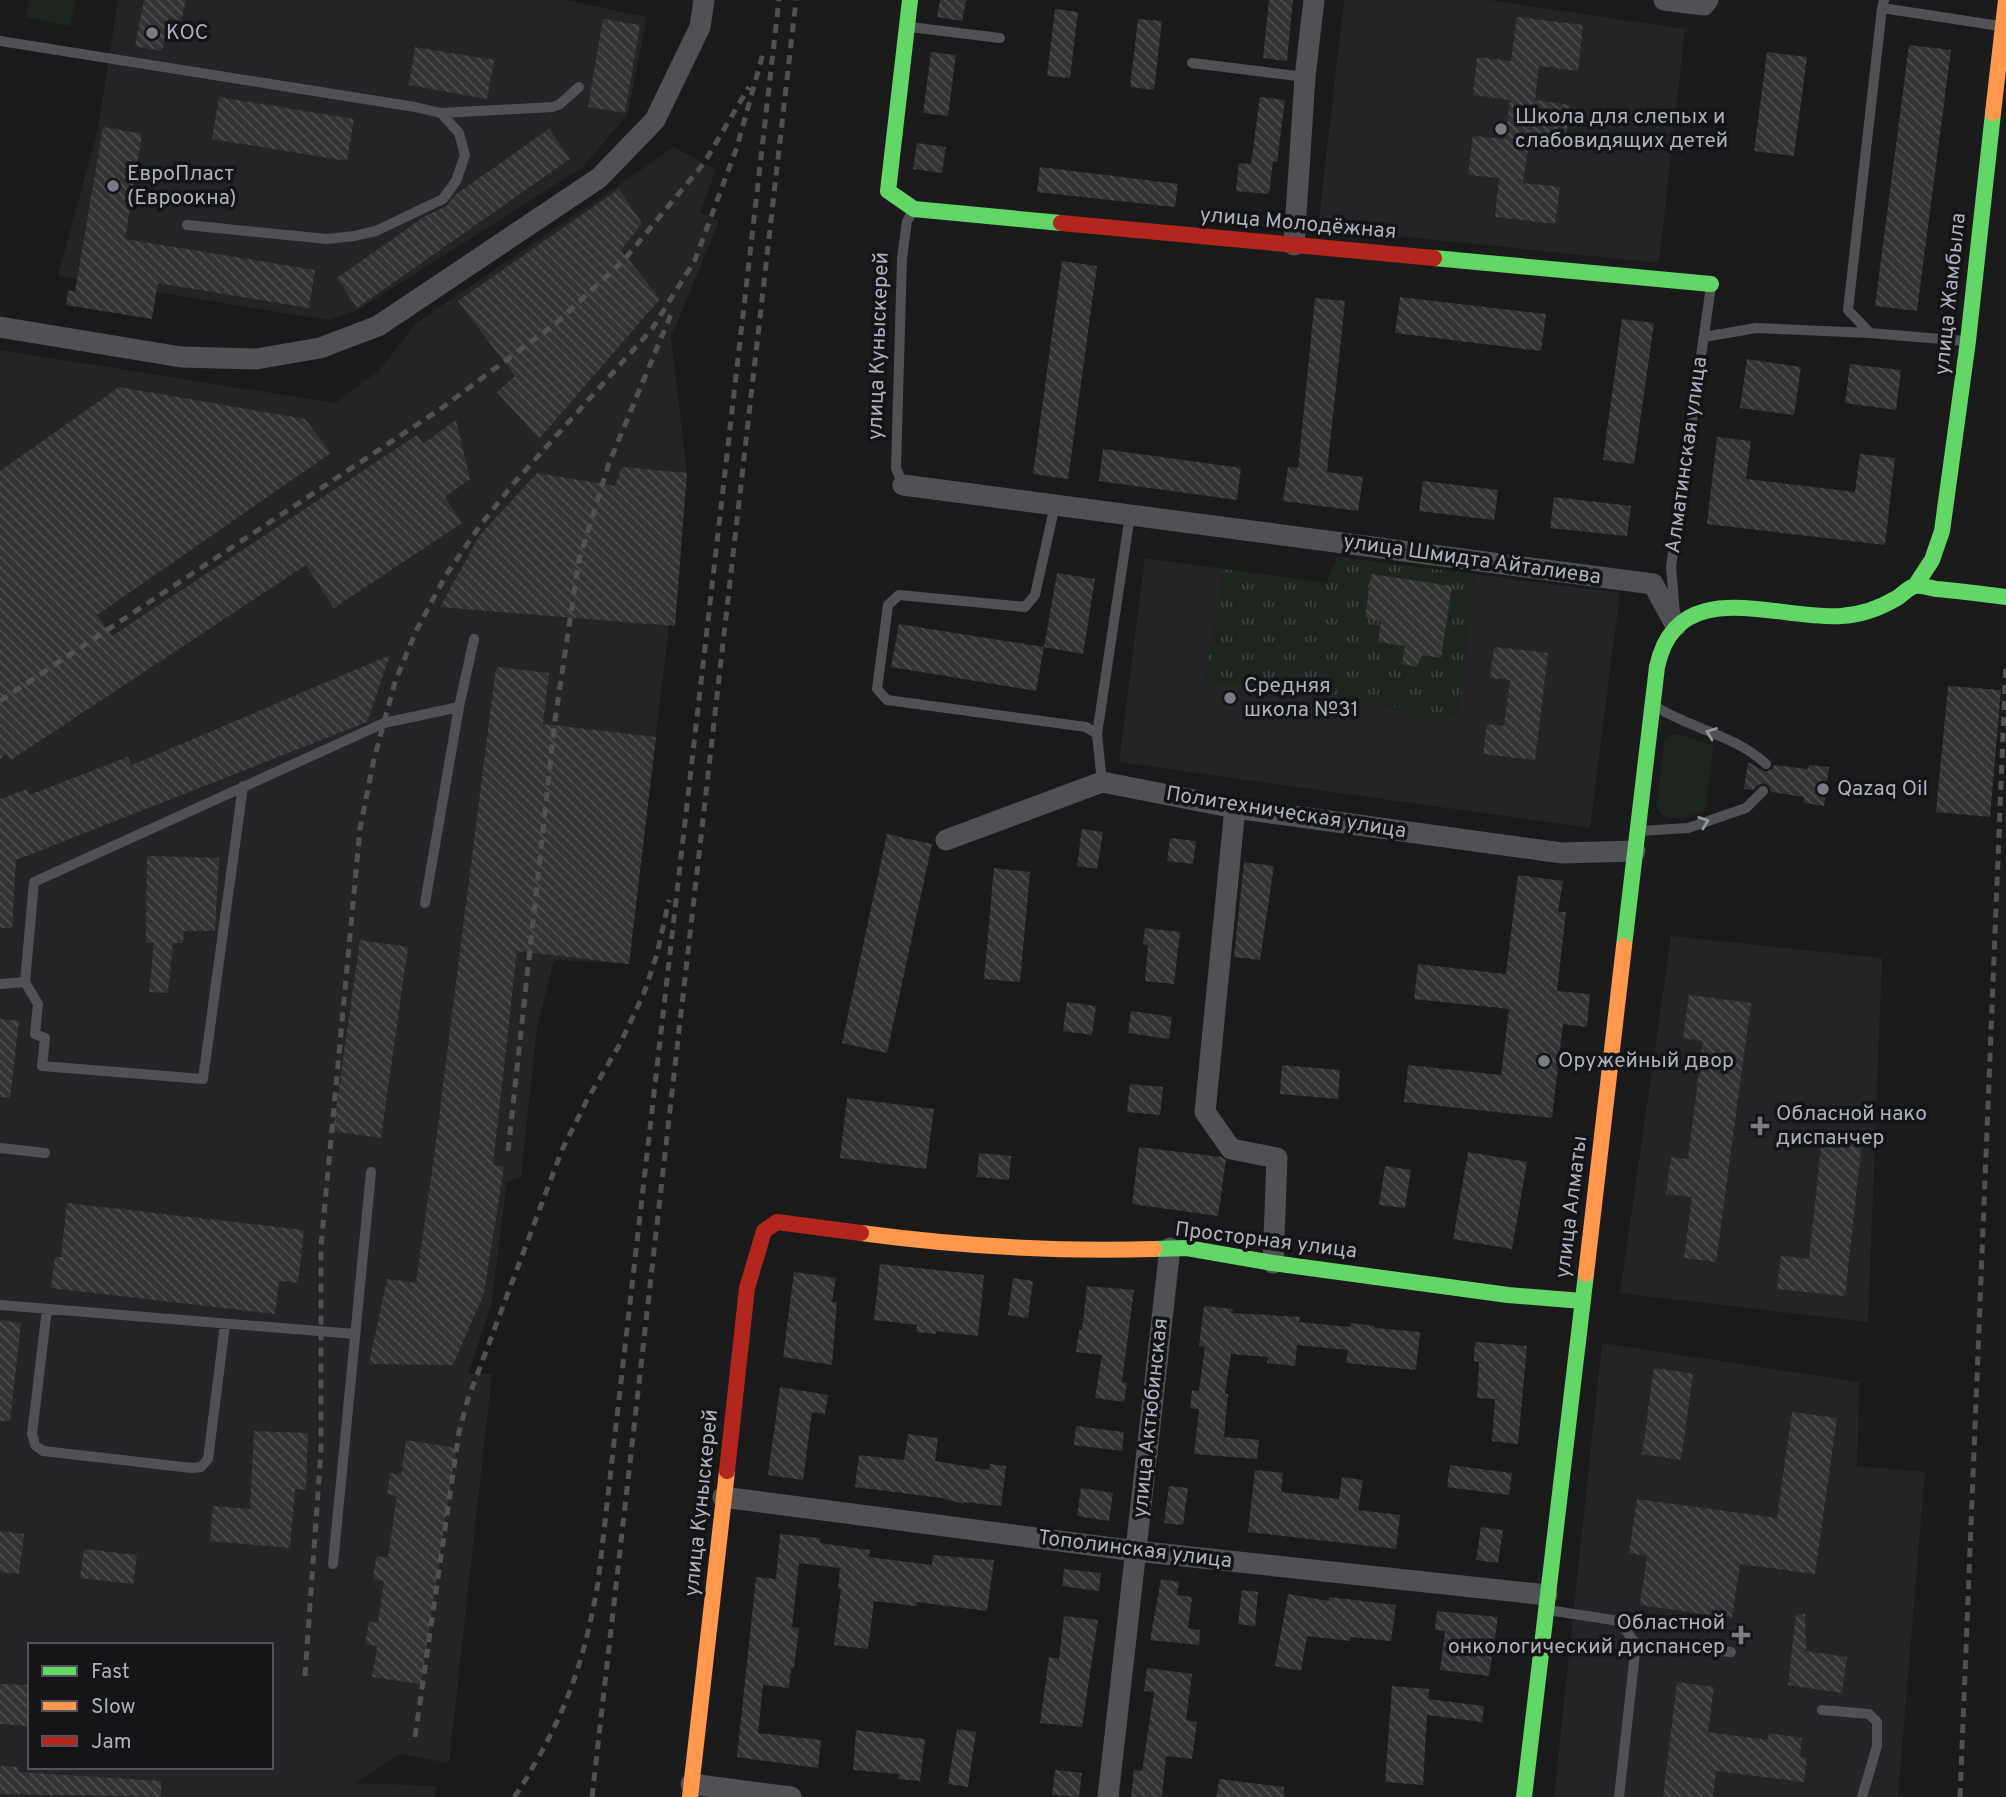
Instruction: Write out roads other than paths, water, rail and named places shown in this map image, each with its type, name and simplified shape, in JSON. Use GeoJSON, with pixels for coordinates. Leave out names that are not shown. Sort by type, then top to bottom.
{"type":"FeatureCollection","features":[{"type":"Feature","properties":{"kind":"street"},"geometry":{"type":"LineString","coordinates":[[0,327],[181,357],[256,359],[320,348],[378,326],[599,178],[655,120],[699,27],[704,0]]}},
{"type":"Feature","properties":{"kind":"street"},"geometry":{"type":"LineString","coordinates":[[907,26],[910,0]]}},
{"type":"Feature","properties":{"kind":"street"},"geometry":{"type":"LineString","coordinates":[[1294,245],[1305,77],[1314,0]]}},
{"type":"Feature","properties":{"kind":"street"},"geometry":{"type":"LineString","coordinates":[[1664,0],[1706,3]]}},
{"type":"Feature","properties":{"kind":"street","name":"улица Жамбыла"},"geometry":{"type":"LineString","coordinates":[[1915,586],[1926,573],[1942,531],[1968,341],[2006,0]]}},
{"type":"Feature","properties":{"kind":"street","name":"улица Молодёжная"},"geometry":{"type":"LineString","coordinates":[[907,26],[888,191],[914,209],[1711,284]]}},
{"type":"Feature","properties":{"kind":"street","name":"улица Шмидта Айталиева"},"geometry":{"type":"LineString","coordinates":[[903,485],[1653,584],[1676,626]]}},
{"type":"Feature","properties":{"kind":"street"},"geometry":{"type":"LineString","coordinates":[[1676,626],[1692,616],[1722,606],[1839,616],[1868,612],[1893,602],[1915,586],[2006,597]]}},
{"type":"Feature","properties":{"kind":"street","name":"улица Алматы"},"geometry":{"type":"LineString","coordinates":[[1524,1797],[1657,667],[1663,643],[1676,626]]}},
{"type":"Feature","properties":{"kind":"street"},"geometry":{"type":"LineString","coordinates":[[946,840],[1102,782]]}},
{"type":"Feature","properties":{"kind":"street","name":"Политехническая улица"},"geometry":{"type":"LineString","coordinates":[[1102,782],[1235,808],[1562,853],[1636,841]]}},
{"type":"Feature","properties":{"kind":"street"},"geometry":{"type":"LineString","coordinates":[[1235,808],[1205,1112],[1231,1149],[1277,1158],[1273,1263]]}},
{"type":"Feature","properties":{"kind":"street","name":"Просторная улица"},"geometry":{"type":"LineString","coordinates":[[777,1222],[910,1240],[1004,1247],[1128,1250],[1187,1248],[1273,1263],[1507,1295],[1582,1301]]}},
{"type":"Feature","properties":{"kind":"street","name":"улица Куныскерей"},"geometry":{"type":"LineString","coordinates":[[691,1790],[747,1288],[764,1231],[777,1222]]}},
{"type":"Feature","properties":{"kind":"street","name":"улица Актюбинская"},"geometry":{"type":"LineString","coordinates":[[1108,1797],[1170,1248]]}},
{"type":"Feature","properties":{"kind":"street","name":"Тополинская улица"},"geometry":{"type":"LineString","coordinates":[[723,1497],[1136,1552],[1547,1602]]}},
{"type":"Feature","properties":{"kind":"street"},"geometry":{"type":"LineString","coordinates":[[691,1790],[791,1797]]}},
{"type":"Feature","properties":{"kind":"lane"},"geometry":{"type":"LineString","coordinates":[[1870,332],[1847,310],[1883,4],[2003,26]]}},
{"type":"Feature","properties":{"kind":"lane"},"geometry":{"type":"LineString","coordinates":[[907,26],[1000,38]]}},
{"type":"Feature","properties":{"kind":"lane"},"geometry":{"type":"LineString","coordinates":[[0,41],[441,113],[553,107],[579,87]]}},
{"type":"Feature","properties":{"kind":"lane"},"geometry":{"type":"LineString","coordinates":[[1192,63],[1305,77]]}},
{"type":"Feature","properties":{"kind":"lane"},"geometry":{"type":"LineString","coordinates":[[187,225],[327,239],[376,231],[443,199],[456,181],[465,155],[459,133],[441,113]]}},
{"type":"Feature","properties":{"kind":"lane","name":"улица Куныскерей"},"geometry":{"type":"LineString","coordinates":[[903,485],[896,468],[902,258],[906,221],[914,209]]}},
{"type":"Feature","properties":{"kind":"lane","name":"Алматинская улица"},"geometry":{"type":"LineString","coordinates":[[1676,626],[1671,567],[1711,284]]}},
{"type":"Feature","properties":{"kind":"lane"},"geometry":{"type":"LineString","coordinates":[[1704,337],[1756,328],[1870,332],[1968,341]]}},
{"type":"Feature","properties":{"kind":"lane"},"geometry":{"type":"LineString","coordinates":[[1055,505],[1035,595],[1025,607],[899,596],[893,598],[888,605],[877,689],[887,700],[1086,727],[1097,734]]}},
{"type":"Feature","properties":{"kind":"lane"},"geometry":{"type":"LineString","coordinates":[[1102,782],[1097,734],[1130,514]]}},
{"type":"Feature","properties":{"kind":"lane"},"geometry":{"type":"LineString","coordinates":[[425,903],[459,706],[474,639]]}},
{"type":"Feature","properties":{"kind":"lane"},"geometry":{"type":"LineString","coordinates":[[1653,705],[1678,720],[1752,751],[1766,764]]}},
{"type":"Feature","properties":{"kind":"lane"},"geometry":{"type":"LineString","coordinates":[[243,786],[203,1079],[42,1066],[46,1038],[35,1034],[38,1003],[24,982],[34,881],[243,786],[384,723],[459,706]]}},
{"type":"Feature","properties":{"kind":"lane"},"geometry":{"type":"LineString","coordinates":[[1636,841],[1688,828],[1746,808],[1763,791]]}},
{"type":"Feature","properties":{"kind":"lane"},"geometry":{"type":"LineString","coordinates":[[0,984],[24,982]]}},
{"type":"Feature","properties":{"kind":"lane"},"geometry":{"type":"LineString","coordinates":[[0,1148],[45,1153]]}},
{"type":"Feature","properties":{"kind":"lane"},"geometry":{"type":"LineString","coordinates":[[333,1564],[371,1172]]}},
{"type":"Feature","properties":{"kind":"lane"},"geometry":{"type":"LineString","coordinates":[[0,1305],[355,1334]]}},
{"type":"Feature","properties":{"kind":"lane"},"geometry":{"type":"LineString","coordinates":[[47,1309],[32,1434],[35,1445],[43,1451],[191,1468],[201,1467],[208,1460],[225,1325]]}},
{"type":"Feature","properties":{"kind":"lane"},"geometry":{"type":"LineString","coordinates":[[1547,1602],[1619,1621],[1636,1644],[1619,1797]]}},
{"type":"Feature","properties":{"kind":"lane"},"geometry":{"type":"LineString","coordinates":[[1636,1644],[1731,1652]]}},
{"type":"Feature","properties":{"kind":"lane"},"geometry":{"type":"LineString","coordinates":[[1822,1710],[1869,1714],[1877,1722],[1877,1746],[1863,1797]]}},
{"type":"Feature","properties":{"kind":"railway"},"geometry":{"type":"LineString","coordinates":[[514,1797],[549,1738],[568,1696],[588,1631],[598,1583],[779,0]]}},
{"type":"Feature","properties":{"kind":"railway"},"geometry":{"type":"LineString","coordinates":[[592,1797],[796,0]]}},
{"type":"Feature","properties":{"kind":"railway"},"geometry":{"type":"LineString","coordinates":[[305,1676],[321,1450],[321,1246],[360,829],[374,759],[395,682],[416,631],[446,575],[479,527],[513,484],[652,329],[695,260],[737,147],[764,50]]}},
{"type":"Feature","properties":{"kind":"railway"},"geometry":{"type":"LineString","coordinates":[[0,701],[439,410],[555,324],[624,260],[704,163],[749,87]]}},
{"type":"Feature","properties":{"kind":"railway"},"geometry":{"type":"LineString","coordinates":[[508,1151],[555,720],[579,560],[609,463],[672,312]]}},
{"type":"Feature","properties":{"kind":"railway"},"geometry":{"type":"LineString","coordinates":[[1960,1797],[2006,662]]}},
{"type":"Feature","properties":{"kind":"railway"},"geometry":{"type":"LineString","coordinates":[[415,1737],[459,1432],[468,1399],[562,1150],[620,1044],[644,993],[657,954],[669,900]]}},
{"type":"Feature","properties":{"kind":"place","name":"КОС"},"geometry":{"type":"Point","coordinates":[152,33]}},
{"type":"Feature","properties":{"kind":"place","name":"Школа для слепых и слабовидящих детей"},"geometry":{"type":"Point","coordinates":[1501,129]}},
{"type":"Feature","properties":{"kind":"place","name":"ЕвроПласт (Евроокна)"},"geometry":{"type":"Point","coordinates":[113,186]}},
{"type":"Feature","properties":{"kind":"place","name":"Средняя школа №31"},"geometry":{"type":"Point","coordinates":[1230,698]}},
{"type":"Feature","properties":{"kind":"place","name":"Qazaq Oil"},"geometry":{"type":"Point","coordinates":[1823,789]}},
{"type":"Feature","properties":{"kind":"place","name":"Оружейный двор"},"geometry":{"type":"Point","coordinates":[1544,1061]}},
{"type":"Feature","properties":{"kind":"place","name":"Обласной нако диспанчер"},"geometry":{"type":"Point","coordinates":[1760,1126]}},
{"type":"Feature","properties":{"kind":"place","name":"Областной онкологический диспансер"},"geometry":{"type":"Point","coordinates":[1741,1635]}}]}
